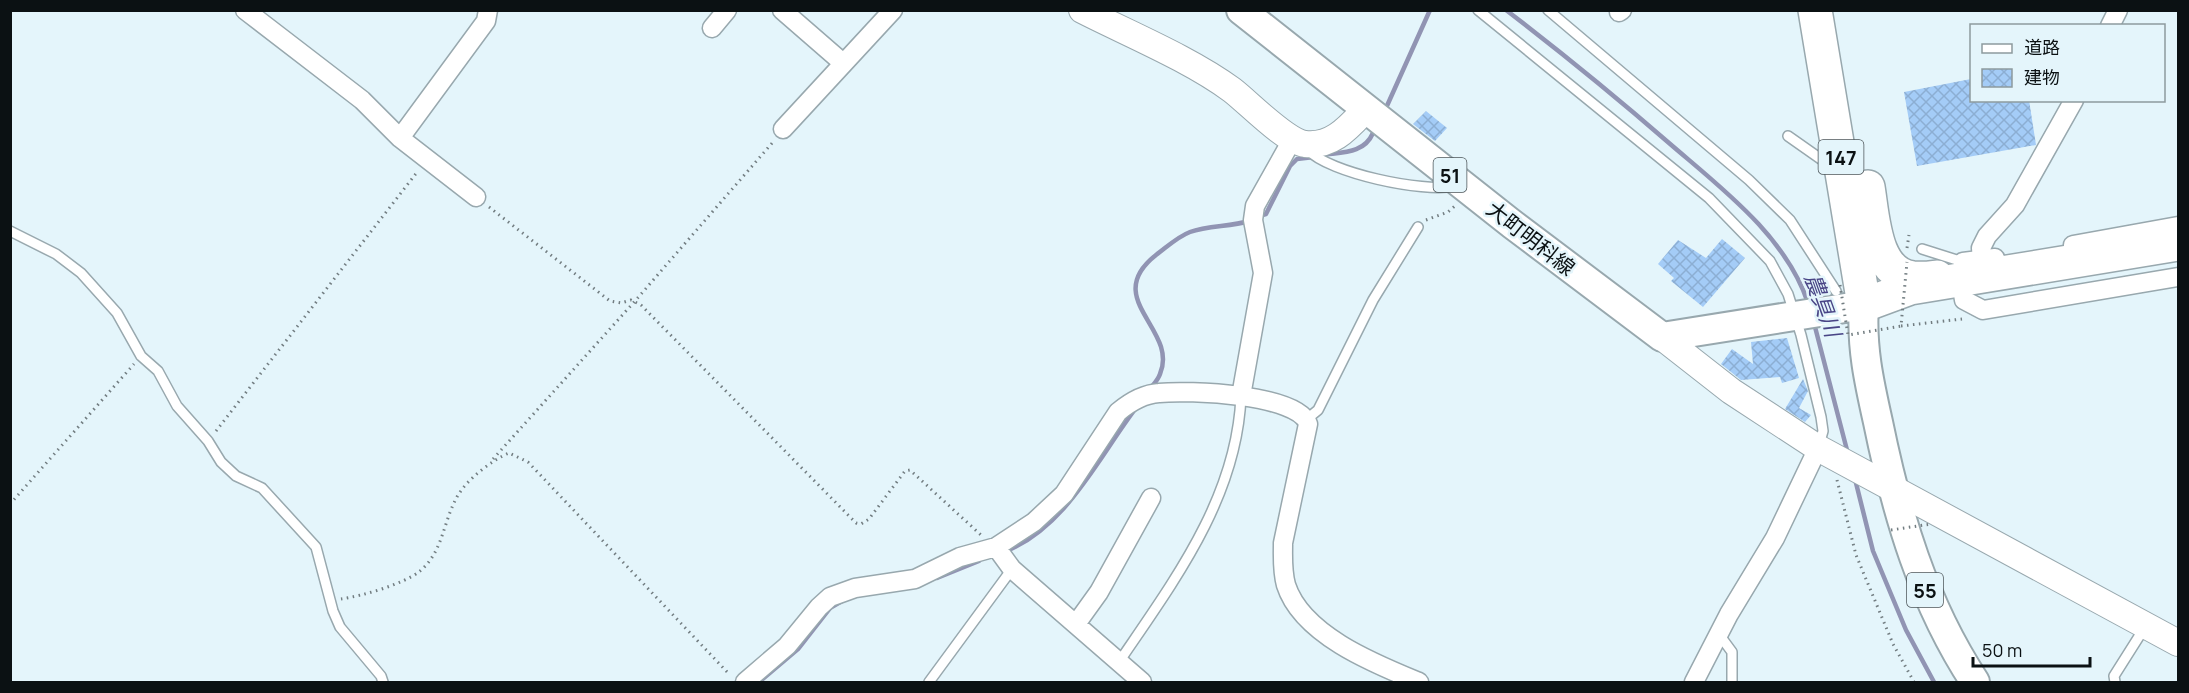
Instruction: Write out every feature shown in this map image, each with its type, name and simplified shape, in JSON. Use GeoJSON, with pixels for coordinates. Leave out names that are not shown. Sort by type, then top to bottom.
{"type":"FeatureCollection","features":[{"type":"Feature","properties":{"kind":"highway","name":"147"},"geometry":{"type":"LineString","coordinates":[[1815,10],[1850,168],[1868,186],[1881,256],[1900,273],[1911,279],[1968,283],[2178,260]]}},
{"type":"Feature","properties":{"kind":"highway","name":"147"},"geometry":{"type":"LineString","coordinates":[[1831,10],[1850,168],[1843,297],[1908,304],[1968,283],[2178,244]]}},
{"type":"Feature","properties":{"kind":"main road","name":"大町明科線"},"geometry":{"type":"LineString","coordinates":[[1242,11],[1365,110],[1459,194],[1662,337]]}},
{"type":"Feature","properties":{"kind":"main road"},"geometry":{"type":"LineString","coordinates":[[1662,337],[1796,314],[1843,297]]}},
{"type":"Feature","properties":{"kind":"main road","name":"55"},"geometry":{"type":"LineString","coordinates":[[1843,297],[1864,358],[1885,486],[1922,583],[1955,652],[1975,682]]}},
{"type":"Feature","properties":{"kind":"street"},"geometry":{"type":"LineString","coordinates":[[245,10],[362,100],[400,138],[476,197]]}},
{"type":"Feature","properties":{"kind":"street"},"geometry":{"type":"LineString","coordinates":[[400,138],[486,21],[488,10]]}},
{"type":"Feature","properties":{"kind":"street"},"geometry":{"type":"LineString","coordinates":[[712,28],[727,10]]}},
{"type":"Feature","properties":{"kind":"street"},"geometry":{"type":"LineString","coordinates":[[782,10],[843,63]]}},
{"type":"Feature","properties":{"kind":"street"},"geometry":{"type":"LineString","coordinates":[[783,129],[893,10]]}},
{"type":"Feature","properties":{"kind":"street"},"geometry":{"type":"LineString","coordinates":[[1082,10],[1208,75],[1297,142],[1321,145],[1333,140],[1365,110]]}},
{"type":"Feature","properties":{"kind":"street"},"geometry":{"type":"LineString","coordinates":[[2111,24],[2118,10]]}},
{"type":"Feature","properties":{"kind":"street"},"geometry":{"type":"LineString","coordinates":[[2073,102],[2015,206],[1987,236],[1968,283],[1964,300],[1970,306],[1983,310],[2178,278]]}},
{"type":"Feature","properties":{"kind":"street"},"geometry":{"type":"LineString","coordinates":[[1241,396],[1263,273],[1253,220],[1255,206],[1297,142]]}},
{"type":"Feature","properties":{"kind":"street"},"geometry":{"type":"LineString","coordinates":[[1968,283],[2178,226]]}},
{"type":"Feature","properties":{"kind":"street"},"geometry":{"type":"LineString","coordinates":[[1662,337],[1731,391],[1827,454],[2178,643]]}},
{"type":"Feature","properties":{"kind":"street"},"geometry":{"type":"LineString","coordinates":[[746,682],[787,646],[830,597],[855,588],[915,579],[960,557],[996,548],[1053,506],[1118,412],[1128,403],[1159,393],[1241,396],[1290,407],[1306,419],[1308,424],[1283,543],[1282,563],[1287,586],[1302,613],[1317,628],[1370,662],[1419,682]]}},
{"type":"Feature","properties":{"kind":"street"},"geometry":{"type":"LineString","coordinates":[[1694,682],[1719,633],[1827,454]]}},
{"type":"Feature","properties":{"kind":"street"},"geometry":{"type":"LineString","coordinates":[[1076,624],[1100,592],[1151,498]]}},
{"type":"Feature","properties":{"kind":"street"},"geometry":{"type":"LineString","coordinates":[[996,548],[1012,569],[1142,682]]}},
{"type":"Feature","properties":{"kind":"lane"},"geometry":{"type":"LineString","coordinates":[[1478,10],[1717,205],[1770,261],[1796,314],[1821,417],[1827,454]]}},
{"type":"Feature","properties":{"kind":"lane"},"geometry":{"type":"LineString","coordinates":[[1548,10],[1749,180],[1790,220],[1822,268],[1831,287],[1843,297]]}},
{"type":"Feature","properties":{"kind":"lane"},"geometry":{"type":"LineString","coordinates":[[1788,136],[1825,162],[1850,168]]}},
{"type":"Feature","properties":{"kind":"lane"},"geometry":{"type":"LineString","coordinates":[[1297,142],[1316,158],[1358,174],[1429,188],[1452,187],[1459,194]]}},
{"type":"Feature","properties":{"kind":"lane"},"geometry":{"type":"LineString","coordinates":[[1306,419],[1318,410],[1373,300],[1418,227]]}},
{"type":"Feature","properties":{"kind":"lane"},"geometry":{"type":"LineString","coordinates":[[10,231],[56,254],[81,273],[117,313],[141,356],[158,371],[177,406],[208,441],[221,462],[236,476],[262,488],[316,547],[340,627],[383,682]]}},
{"type":"Feature","properties":{"kind":"lane"},"geometry":{"type":"LineString","coordinates":[[1922,249],[1968,283]]}},
{"type":"Feature","properties":{"kind":"lane"},"geometry":{"type":"LineString","coordinates":[[1119,662],[1202,534],[1231,453],[1239,424],[1241,396]]}},
{"type":"Feature","properties":{"kind":"lane"},"geometry":{"type":"LineString","coordinates":[[929,682],[1012,569]]}},
{"type":"Feature","properties":{"kind":"lane"},"geometry":{"type":"LineString","coordinates":[[2115,682],[2114,676],[2147,625]]}},
{"type":"Feature","properties":{"kind":"lane"},"geometry":{"type":"LineString","coordinates":[[1719,633],[1732,652],[1732,682]]}},
{"type":"Feature","properties":{"kind":"path"},"geometry":{"type":"LineString","coordinates":[[331,601],[394,583],[420,571],[434,554],[457,497],[635,301],[783,129]]}},
{"type":"Feature","properties":{"kind":"path"},"geometry":{"type":"LineString","coordinates":[[208,441],[427,160]]}},
{"type":"Feature","properties":{"kind":"path"},"geometry":{"type":"LineString","coordinates":[[1418,227],[1424,221],[1448,212],[1459,194]]}},
{"type":"Feature","properties":{"kind":"path"},"geometry":{"type":"LineString","coordinates":[[476,197],[610,301],[616,303],[635,301]]}},
{"type":"Feature","properties":{"kind":"path"},"geometry":{"type":"LineString","coordinates":[[1908,242],[1909,235]]}},
{"type":"Feature","properties":{"kind":"path"},"geometry":{"type":"LineString","coordinates":[[1901,326],[1906,262]]}},
{"type":"Feature","properties":{"kind":"path"},"geometry":{"type":"LineString","coordinates":[[1843,297],[1848,335],[1901,326],[1968,283]]}},
{"type":"Feature","properties":{"kind":"path"},"geometry":{"type":"LineString","coordinates":[[635,301],[856,523],[861,524],[869,519],[904,471],[910,470],[996,548]]}},
{"type":"Feature","properties":{"kind":"path"},"geometry":{"type":"LineString","coordinates":[[10,504],[141,356]]}},
{"type":"Feature","properties":{"kind":"path"},"geometry":{"type":"LineString","coordinates":[[492,460],[509,453],[528,462],[738,682]]}},
{"type":"Feature","properties":{"kind":"path"},"geometry":{"type":"LineString","coordinates":[[1827,454],[1856,555],[1881,618],[1914,682]]}},
{"type":"Feature","properties":{"kind":"path"},"geometry":{"type":"LineString","coordinates":[[1891,530],[1931,524]]}},
{"type":"Feature","properties":{"kind":"building"},"geometry":{"type":"Polygon","coordinates":[[[1970,79],[1970,102],[2029,102],[2036,145],[1917,166],[1904,92],[1970,79]]]}},
{"type":"Feature","properties":{"kind":"building"},"geometry":{"type":"Polygon","coordinates":[[[1426,111],[1447,128],[1435,141],[1413,124],[1426,111]]]}},
{"type":"Feature","properties":{"kind":"building"},"geometry":{"type":"Polygon","coordinates":[[[1722,239],[1745,258],[1703,307],[1671,281],[1674,278],[1658,264],[1678,240],[1706,258],[1722,239]]]}},
{"type":"Feature","properties":{"kind":"building"},"geometry":{"type":"Polygon","coordinates":[[[1787,338],[1799,378],[1782,383],[1780,377],[1741,380],[1721,364],[1732,349],[1753,364],[1751,342],[1787,338]]]}},
{"type":"Feature","properties":{"kind":"building"},"geometry":{"type":"Polygon","coordinates":[[[1803,379],[1808,391],[1799,408],[1811,415],[1805,422],[1785,409],[1803,379]]]}},
{"type":"Feature","properties":{"kind":"waterway"},"geometry":{"type":"LineString","coordinates":[[1386,108],[1430,10]]}},
{"type":"Feature","properties":{"kind":"waterway","name":"農具川"},"geometry":{"type":"LineString","coordinates":[[1506,10],[1629,109],[1730,195],[1768,235],[1784,256],[1798,279],[1808,303]]}},
{"type":"Feature","properties":{"kind":"waterway"},"geometry":{"type":"LineString","coordinates":[[1322,155],[1352,151],[1364,145],[1373,133]]}},
{"type":"Feature","properties":{"kind":"waterway"},"geometry":{"type":"LineString","coordinates":[[1259,216],[1266,214],[1290,166],[1297,159],[1314,157]]}},
{"type":"Feature","properties":{"kind":"waterway"},"geometry":{"type":"LineString","coordinates":[[1150,389],[1159,376],[1163,358],[1160,343],[1138,300],[1136,286],[1141,271],[1156,255],[1185,234],[1204,228],[1249,221]]}},
{"type":"Feature","properties":{"kind":"waterway","name":"農具川"},"geometry":{"type":"LineString","coordinates":[[1814,323],[1848,454]]}},
{"type":"Feature","properties":{"kind":"waterway"},"geometry":{"type":"LineString","coordinates":[[1004,552],[1026,541],[1063,509],[1079,490],[1136,408]]}},
{"type":"Feature","properties":{"kind":"waterway","name":"農具川"},"geometry":{"type":"LineString","coordinates":[[1855,479],[1873,551],[1906,630],[1934,682]]}},
{"type":"Feature","properties":{"kind":"waterway"},"geometry":{"type":"LineString","coordinates":[[937,578],[979,561]]}},
{"type":"Feature","properties":{"kind":"waterway"},"geometry":{"type":"LineString","coordinates":[[759,682],[798,649],[830,608],[842,601]]}}]}
